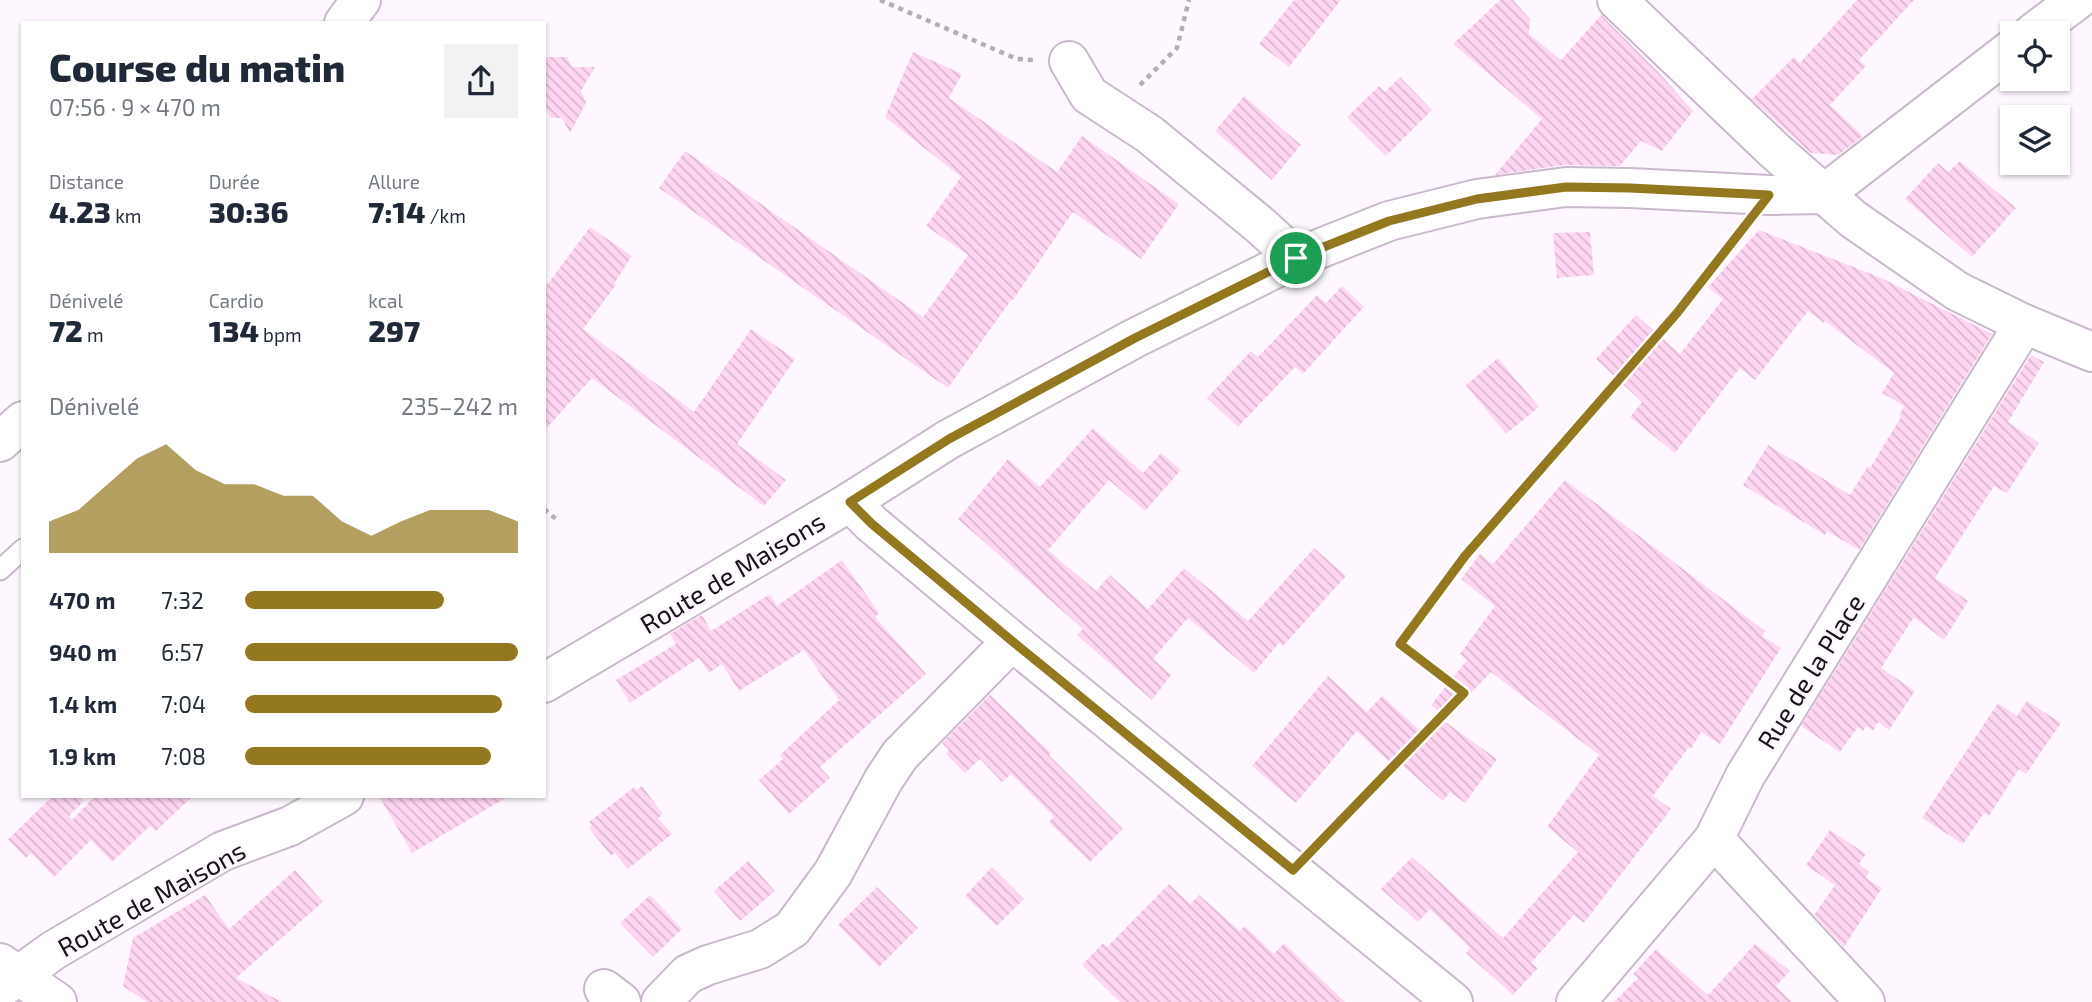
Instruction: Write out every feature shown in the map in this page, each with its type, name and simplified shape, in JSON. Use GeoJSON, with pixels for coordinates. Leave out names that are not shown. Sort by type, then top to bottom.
{"type":"FeatureCollection","features":[{"type":"Feature","properties":{"kind":"street"},"geometry":{"type":"LineString","coordinates":[[345,21],[361,0]]}},
{"type":"Feature","properties":{"kind":"street"},"geometry":{"type":"LineString","coordinates":[[1617,0],[1775,151],[1853,219],[1957,291],[2024,324],[2092,352]]}},
{"type":"Feature","properties":{"kind":"street"},"geometry":{"type":"LineString","coordinates":[[2049,21],[2077,0]]}},
{"type":"Feature","properties":{"kind":"street"},"geometry":{"type":"LineString","coordinates":[[1824,194],[2000,58]]}},
{"type":"Feature","properties":{"kind":"street"},"geometry":{"type":"LineString","coordinates":[[1069,61],[1089,95],[1149,134],[1296,258]]}},
{"type":"Feature","properties":{"kind":"street","name":"Route de Maisons"},"geometry":{"type":"LineString","coordinates":[[546,682],[850,502],[949,439],[1135,338],[1296,258],[1389,221],[1477,199],[1566,187],[1769,195],[1824,194]]}},
{"type":"Feature","properties":{"kind":"street","name":"Rue de la Place"},"geometry":{"type":"LineString","coordinates":[[1576,1002],[1714,839],[1745,776],[2024,324]]}},
{"type":"Feature","properties":{"kind":"street"},"geometry":{"type":"LineString","coordinates":[[0,442],[21,423]]}},
{"type":"Feature","properties":{"kind":"street"},"geometry":{"type":"LineString","coordinates":[[850,502],[872,524],[1012,641],[1453,1002]]}},
{"type":"Feature","properties":{"kind":"street"},"geometry":{"type":"LineString","coordinates":[[661,1002],[688,974],[760,949],[792,929],[833,873],[900,755],[1012,641]]}},
{"type":"Feature","properties":{"kind":"street","name":"Route de Maisons"},"geometry":{"type":"LineString","coordinates":[[6,975],[222,852],[290,825],[340,798]]}},
{"type":"Feature","properties":{"kind":"street"},"geometry":{"type":"LineString","coordinates":[[1714,839],[1865,1002]]}},
{"type":"Feature","properties":{"kind":"street"},"geometry":{"type":"LineString","coordinates":[[6,975],[57,1002]]}},
{"type":"Feature","properties":{"kind":"lane"},"geometry":{"type":"LineString","coordinates":[[0,570],[21,551]]}},
{"type":"Feature","properties":{"kind":"path"},"geometry":{"type":"LineString","coordinates":[[880,0],[1017,59],[1069,61]]}},
{"type":"Feature","properties":{"kind":"path"},"geometry":{"type":"LineString","coordinates":[[1114,110],[1177,48],[1189,0]]}},
{"type":"Feature","properties":{"kind":"path"},"geometry":{"type":"LineString","coordinates":[[1293,870],[1464,693],[1400,644],[1465,556],[1677,313],[1769,195]]}},
{"type":"Feature","properties":{"kind":"path"},"geometry":{"type":"LineString","coordinates":[[546,511],[556,519]]}},
{"type":"Feature","properties":{"kind":"building"},"geometry":{"type":"Polygon","coordinates":[[[1294,0],[1341,0],[1289,67],[1259,44],[1294,0]]]}},
{"type":"Feature","properties":{"kind":"building"},"geometry":{"type":"Polygon","coordinates":[[[1500,0],[1513,0],[1530,19],[1529,34],[1561,60],[1601,15],[1693,111],[1662,151],[1641,141],[1620,166],[1563,165],[1495,175],[1542,119],[1453,44],[1500,0]]]}},
{"type":"Feature","properties":{"kind":"building"},"geometry":{"type":"Polygon","coordinates":[[[1857,0],[1914,0],[1859,60],[1866,66],[1830,105],[1863,136],[1838,155],[1811,153],[1752,99],[1794,57],[1800,63],[1857,0]]]}},
{"type":"Feature","properties":{"kind":"building"},"geometry":{"type":"Polygon","coordinates":[[[913,52],[962,74],[949,98],[1057,172],[1082,136],[1179,204],[1141,259],[1073,212],[948,388],[659,188],[685,151],[923,317],[968,255],[926,226],[961,177],[885,117],[913,52]]]}},
{"type":"Feature","properties":{"kind":"building"},"geometry":{"type":"Polygon","coordinates":[[[546,57],[567,57],[572,67],[595,67],[581,91],[586,103],[570,133],[562,118],[551,118],[546,109],[546,57]]]}},
{"type":"Feature","properties":{"kind":"building"},"geometry":{"type":"Polygon","coordinates":[[[1400,77],[1432,110],[1386,156],[1347,117],[1379,86],[1385,92],[1400,77]]]}},
{"type":"Feature","properties":{"kind":"building"},"geometry":{"type":"Polygon","coordinates":[[[1244,96],[1301,145],[1272,180],[1215,131],[1244,96]]]}},
{"type":"Feature","properties":{"kind":"building"},"geometry":{"type":"Polygon","coordinates":[[[1960,161],[2016,208],[1972,257],[1905,199],[1938,163],[1948,172],[1960,161]]]}},
{"type":"Feature","properties":{"kind":"building"},"geometry":{"type":"Polygon","coordinates":[[[590,227],[632,256],[614,284],[616,285],[583,329],[694,412],[751,329],[795,359],[737,444],[786,480],[764,506],[592,378],[546,429],[546,286],[590,227]]]}},
{"type":"Feature","properties":{"kind":"building"},"geometry":{"type":"Polygon","coordinates":[[[1759,230],[1879,277],[1992,334],[1859,550],[1827,531],[1825,535],[1743,485],[1768,445],[1850,495],[1901,417],[1899,415],[1904,406],[1882,393],[1894,373],[1825,321],[1824,323],[1808,311],[1755,380],[1740,368],[1675,453],[1630,417],[1642,402],[1596,359],[1636,315],[1680,354],[1723,299],[1708,287],[1759,230]]]}},
{"type":"Feature","properties":{"kind":"building"},"geometry":{"type":"Polygon","coordinates":[[[1590,232],[1594,275],[1557,278],[1553,233],[1590,232]]]}},
{"type":"Feature","properties":{"kind":"building"},"geometry":{"type":"Polygon","coordinates":[[[1342,286],[1364,307],[1303,374],[1295,367],[1238,427],[1207,398],[1251,351],[1258,357],[1317,295],[1326,303],[1342,286]]]}},
{"type":"Feature","properties":{"kind":"building"},"geometry":{"type":"Polygon","coordinates":[[[2031,355],[2044,362],[2008,422],[2039,443],[2007,493],[1994,486],[1935,578],[1968,601],[1944,640],[1914,617],[1881,668],[1915,691],[1889,730],[1878,722],[1873,731],[1866,726],[1863,731],[1858,727],[1840,752],[1801,726],[2031,355]]]}},
{"type":"Feature","properties":{"kind":"building"},"geometry":{"type":"Polygon","coordinates":[[[1498,358],[1539,407],[1506,434],[1466,385],[1498,358]]]}},
{"type":"Feature","properties":{"kind":"building"},"geometry":{"type":"Polygon","coordinates":[[[1093,428],[1143,473],[1161,453],[1181,470],[1145,511],[1109,480],[1048,550],[1096,591],[1110,575],[1148,609],[1184,568],[1248,621],[1314,548],[1346,576],[1283,646],[1279,643],[1254,673],[1188,618],[1153,659],[1171,675],[1152,700],[1077,635],[1083,629],[958,519],[1008,459],[1040,487],[1093,428]]]}},
{"type":"Feature","properties":{"kind":"building"},"geometry":{"type":"Polygon","coordinates":[[[1565,480],[1765,631],[1762,636],[1781,648],[1720,744],[1701,732],[1691,749],[1689,747],[1653,796],[1671,809],[1584,923],[1574,915],[1531,963],[1538,968],[1513,995],[1466,953],[1470,948],[1430,909],[1418,922],[1381,889],[1412,857],[1503,938],[1578,852],[1547,827],[1599,755],[1491,672],[1447,719],[1431,705],[1467,660],[1460,654],[1495,606],[1461,579],[1480,554],[1493,564],[1565,480]]]}},
{"type":"Feature","properties":{"kind":"building"},"geometry":{"type":"Polygon","coordinates":[[[842,560],[879,613],[875,617],[926,674],[820,767],[830,778],[789,814],[759,780],[783,759],[780,755],[839,700],[804,650],[739,691],[722,664],[709,673],[699,658],[630,703],[616,680],[676,644],[670,634],[702,615],[711,631],[770,594],[777,606],[842,560]]]}},
{"type":"Feature","properties":{"kind":"building"},"geometry":{"type":"Polygon","coordinates":[[[1328,676],[1367,712],[1382,696],[1428,738],[1444,721],[1497,759],[1465,803],[1450,792],[1443,801],[1394,758],[1389,762],[1357,731],[1296,803],[1252,766],[1328,676]]]}},
{"type":"Feature","properties":{"kind":"building"},"geometry":{"type":"Polygon","coordinates":[[[990,695],[1051,753],[1049,755],[1123,829],[1090,862],[1049,822],[1054,817],[1011,774],[1002,782],[980,759],[965,773],[946,754],[949,750],[942,743],[990,695]]]}},
{"type":"Feature","properties":{"kind":"building"},"geometry":{"type":"Polygon","coordinates":[[[2027,701],[2061,723],[2026,774],[2019,769],[1989,816],[1984,813],[1963,844],[1922,818],[1998,703],[2017,716],[2027,701]]]}},
{"type":"Feature","properties":{"kind":"building"},"geometry":{"type":"Polygon","coordinates":[[[642,786],[663,814],[658,818],[672,834],[628,869],[615,853],[611,856],[589,828],[592,825],[589,822],[634,787],[637,790],[642,786]]]}},
{"type":"Feature","properties":{"kind":"building"},"geometry":{"type":"Polygon","coordinates":[[[51,798],[82,798],[84,801],[69,816],[72,820],[93,798],[191,798],[156,831],[150,826],[112,862],[91,840],[54,877],[31,853],[26,858],[8,839],[51,798]]]}},
{"type":"Feature","properties":{"kind":"building"},"geometry":{"type":"Polygon","coordinates":[[[380,798],[506,798],[412,853],[380,798]]]}},
{"type":"Feature","properties":{"kind":"building"},"geometry":{"type":"Polygon","coordinates":[[[1830,830],[1866,854],[1859,864],[1869,872],[1866,878],[1882,888],[1844,947],[1814,915],[1835,885],[1806,865],[1830,830]]]}},
{"type":"Feature","properties":{"kind":"building"},"geometry":{"type":"Polygon","coordinates":[[[748,861],[775,891],[740,921],[714,891],[748,861]]]}},
{"type":"Feature","properties":{"kind":"building"},"geometry":{"type":"Polygon","coordinates":[[[992,867],[1024,899],[997,926],[965,896],[992,867]]]}},
{"type":"Feature","properties":{"kind":"building"},"geometry":{"type":"Polygon","coordinates":[[[295,870],[323,902],[236,978],[282,1002],[147,1002],[123,986],[133,938],[205,895],[229,929],[295,870]]]}},
{"type":"Feature","properties":{"kind":"building"},"geometry":{"type":"Polygon","coordinates":[[[1169,884],[1190,904],[1199,895],[1240,931],[1245,926],[1274,954],[1284,943],[1345,1002],[1120,1002],[1082,965],[1103,943],[1107,947],[1169,884]]]}},
{"type":"Feature","properties":{"kind":"building"},"geometry":{"type":"Polygon","coordinates":[[[877,887],[918,928],[879,967],[838,925],[877,887]]]}},
{"type":"Feature","properties":{"kind":"building"},"geometry":{"type":"Polygon","coordinates":[[[650,895],[682,929],[653,957],[620,923],[650,895]]]}},
{"type":"Feature","properties":{"kind":"building"},"geometry":{"type":"Polygon","coordinates":[[[1755,944],[1790,971],[1776,986],[1792,1002],[1614,1002],[1638,978],[1633,974],[1656,949],[1708,995],[1755,944]]]}},
{"type":"Feature","properties":{"kind":"route"},"geometry":{"type":"LineString","coordinates":[[1566,187],[1769,195],[1677,313],[1465,556],[1400,644],[1464,693],[1293,870],[1012,641],[872,524],[850,502],[949,439],[1135,338],[1296,258],[1389,221],[1477,199],[1566,187]]}}]}
